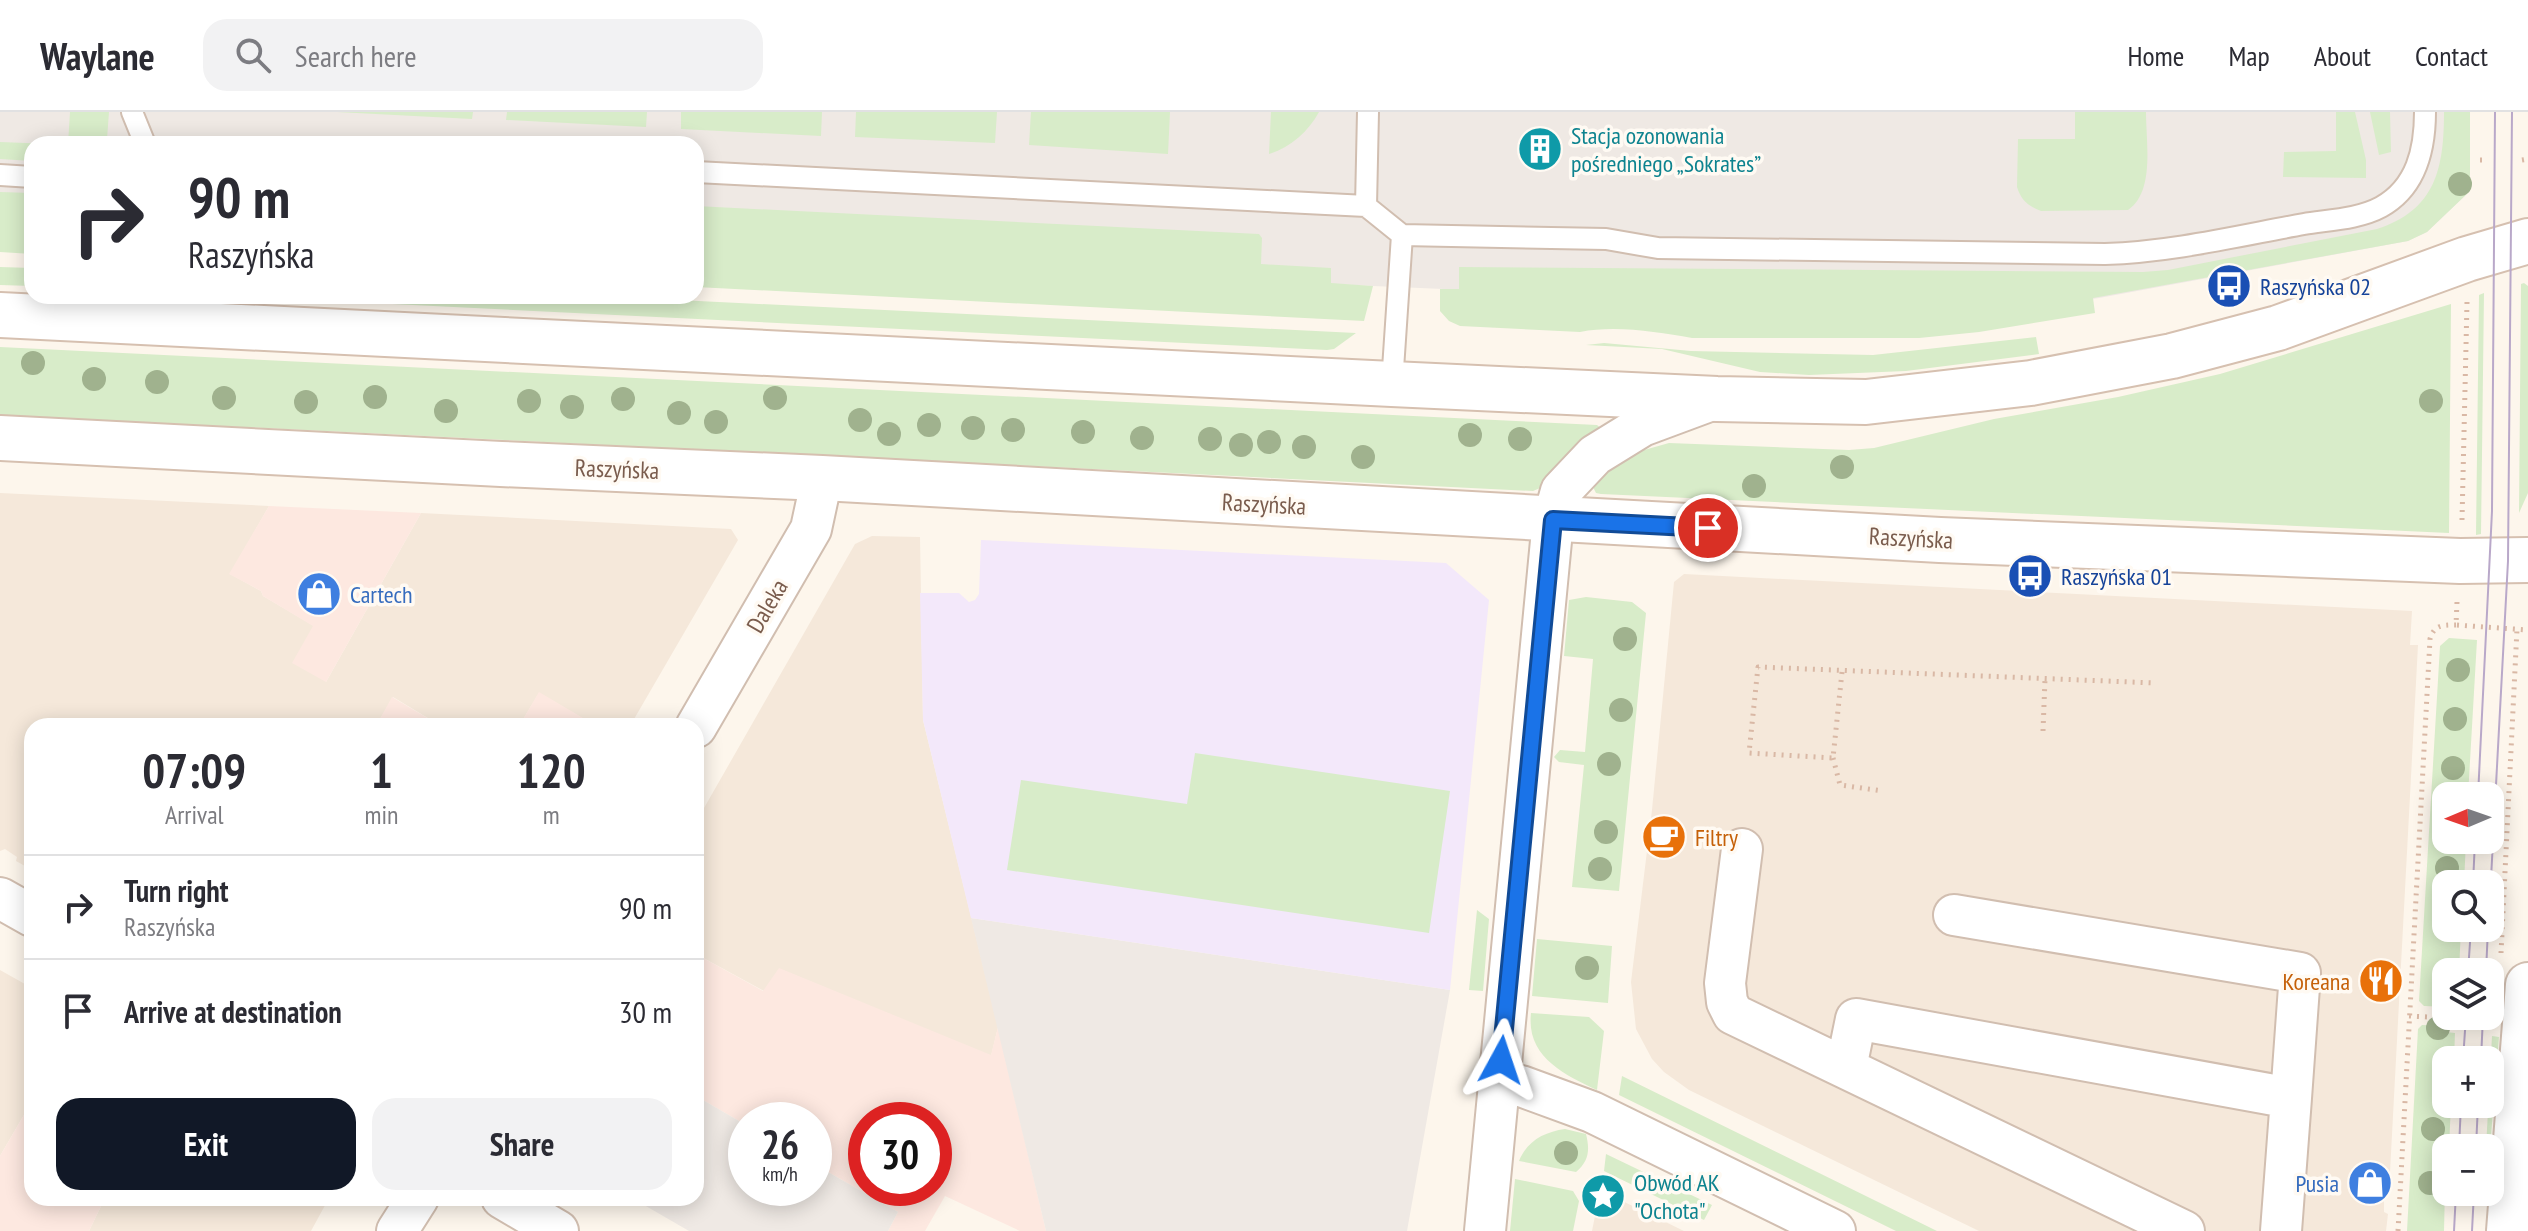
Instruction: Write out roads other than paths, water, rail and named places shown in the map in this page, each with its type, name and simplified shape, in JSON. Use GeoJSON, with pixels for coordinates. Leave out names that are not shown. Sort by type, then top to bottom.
{"type":"FeatureCollection","features":[{"type":"Feature","properties":{"kind":"main road"},"geometry":{"type":"LineString","coordinates":[[0,315],[1717,399],[1887,401],[2031,383],[2213,346],[2278,328],[2511,245]]}},
{"type":"Feature","properties":{"kind":"main road","name":"Raszyńska"},"geometry":{"type":"LineString","coordinates":[[0,438],[822,478],[1956,541],[2460,561],[2528,560]]}},
{"type":"Feature","properties":{"kind":"main road"},"geometry":{"type":"LineString","coordinates":[[2509,1231],[2518,990]]}},
{"type":"Feature","properties":{"kind":"street"},"geometry":{"type":"LineString","coordinates":[[1485,1231],[1553,520],[1561,491],[1595,455],[1642,426],[1717,399]]}},
{"type":"Feature","properties":{"kind":"street","name":"Daleka"},"geometry":{"type":"LineString","coordinates":[[701,718],[811,529],[822,478]]}},
{"type":"Feature","properties":{"kind":"street"},"geometry":{"type":"LineString","coordinates":[[1742,849],[1725,983],[1727,1002],[1733,1014],[2184,1231]]}},
{"type":"Feature","properties":{"kind":"street"},"geometry":{"type":"LineString","coordinates":[[0,898],[24,912]]}},
{"type":"Feature","properties":{"kind":"street"},"geometry":{"type":"LineString","coordinates":[[1954,915],[2300,973],[2281,1231]]}},
{"type":"Feature","properties":{"kind":"street"},"geometry":{"type":"LineString","coordinates":[[1846,1068],[1856,1019],[2291,1098]]}},
{"type":"Feature","properties":{"kind":"street"},"geometry":{"type":"LineString","coordinates":[[1499,1084],[1521,1086],[1592,1112],[1835,1231]]}},
{"type":"Feature","properties":{"kind":"street"},"geometry":{"type":"LineString","coordinates":[[397,1231],[413,1206]]}},
{"type":"Feature","properties":{"kind":"street"},"geometry":{"type":"LineString","coordinates":[[516,1206],[558,1231]]}},
{"type":"Feature","properties":{"kind":"lane"},"geometry":{"type":"LineString","coordinates":[[132,112],[142,136]]}},
{"type":"Feature","properties":{"kind":"lane"},"geometry":{"type":"LineString","coordinates":[[1366,206],[1368,112]]}},
{"type":"Feature","properties":{"kind":"lane"},"geometry":{"type":"LineString","coordinates":[[704,172],[1366,206],[1402,235],[1606,239],[1658,248],[2105,254],[2160,250],[2349,216],[2382,207],[2403,189],[2415,172],[2423,145],[2425,112]]}},
{"type":"Feature","properties":{"kind":"lane"},"geometry":{"type":"LineString","coordinates":[[0,175],[24,176]]}},
{"type":"Feature","properties":{"kind":"lane"},"geometry":{"type":"LineString","coordinates":[[1392,384],[1402,235]]}},
{"type":"Feature","properties":{"kind":"tram line"},"geometry":{"type":"LineString","coordinates":[[2479,782],[2492,511],[2495,112]]}},
{"type":"Feature","properties":{"kind":"tram line"},"geometry":{"type":"LineString","coordinates":[[2491,870],[2508,561],[2512,112]]}},
{"type":"Feature","properties":{"kind":"tram line"},"geometry":{"type":"LineString","coordinates":[[2474,854],[2474,870]]}},
{"type":"Feature","properties":{"kind":"tram line"},"geometry":{"type":"LineString","coordinates":[[2469,958],[2470,942]]}},
{"type":"Feature","properties":{"kind":"tram line"},"geometry":{"type":"LineString","coordinates":[[2487,942],[2487,958]]}},
{"type":"Feature","properties":{"kind":"tram line"},"geometry":{"type":"LineString","coordinates":[[2464,1046],[2465,1030]]}},
{"type":"Feature","properties":{"kind":"tram line"},"geometry":{"type":"LineString","coordinates":[[2482,1030],[2482,1046]]}},
{"type":"Feature","properties":{"kind":"tram line"},"geometry":{"type":"LineString","coordinates":[[2460,1118],[2460,1134]]}},
{"type":"Feature","properties":{"kind":"tram line"},"geometry":{"type":"LineString","coordinates":[[2477,1118],[2477,1134]]}},
{"type":"Feature","properties":{"kind":"tram line"},"geometry":{"type":"LineString","coordinates":[[2454,1231],[2455,1206]]}},
{"type":"Feature","properties":{"kind":"tram line"},"geometry":{"type":"LineString","coordinates":[[2472,1231],[2473,1206]]}},
{"type":"Feature","properties":{"kind":"place","name":"Stacja ozonowania pośredniego „Sokrates”"},"geometry":{"type":"Point","coordinates":[1540,149]}},
{"type":"Feature","properties":{"kind":"place","name":"Raszyńska 02"},"geometry":{"type":"Point","coordinates":[2229,286]}},
{"type":"Feature","properties":{"kind":"place","name":"Raszyńska 01"},"geometry":{"type":"Point","coordinates":[2030,576]}},
{"type":"Feature","properties":{"kind":"place","name":"Cartech"},"geometry":{"type":"Point","coordinates":[319,594]}},
{"type":"Feature","properties":{"kind":"place","name":"Filtry"},"geometry":{"type":"Point","coordinates":[1664,837]}},
{"type":"Feature","properties":{"kind":"place","name":"Koreana"},"geometry":{"type":"Point","coordinates":[2381,981]}},
{"type":"Feature","properties":{"kind":"place","name":"Pusia"},"geometry":{"type":"Point","coordinates":[2370,1183]}},
{"type":"Feature","properties":{"kind":"place","name":"Obwód AK \"Ochota\""},"geometry":{"type":"Point","coordinates":[1603,1196]}}]}
